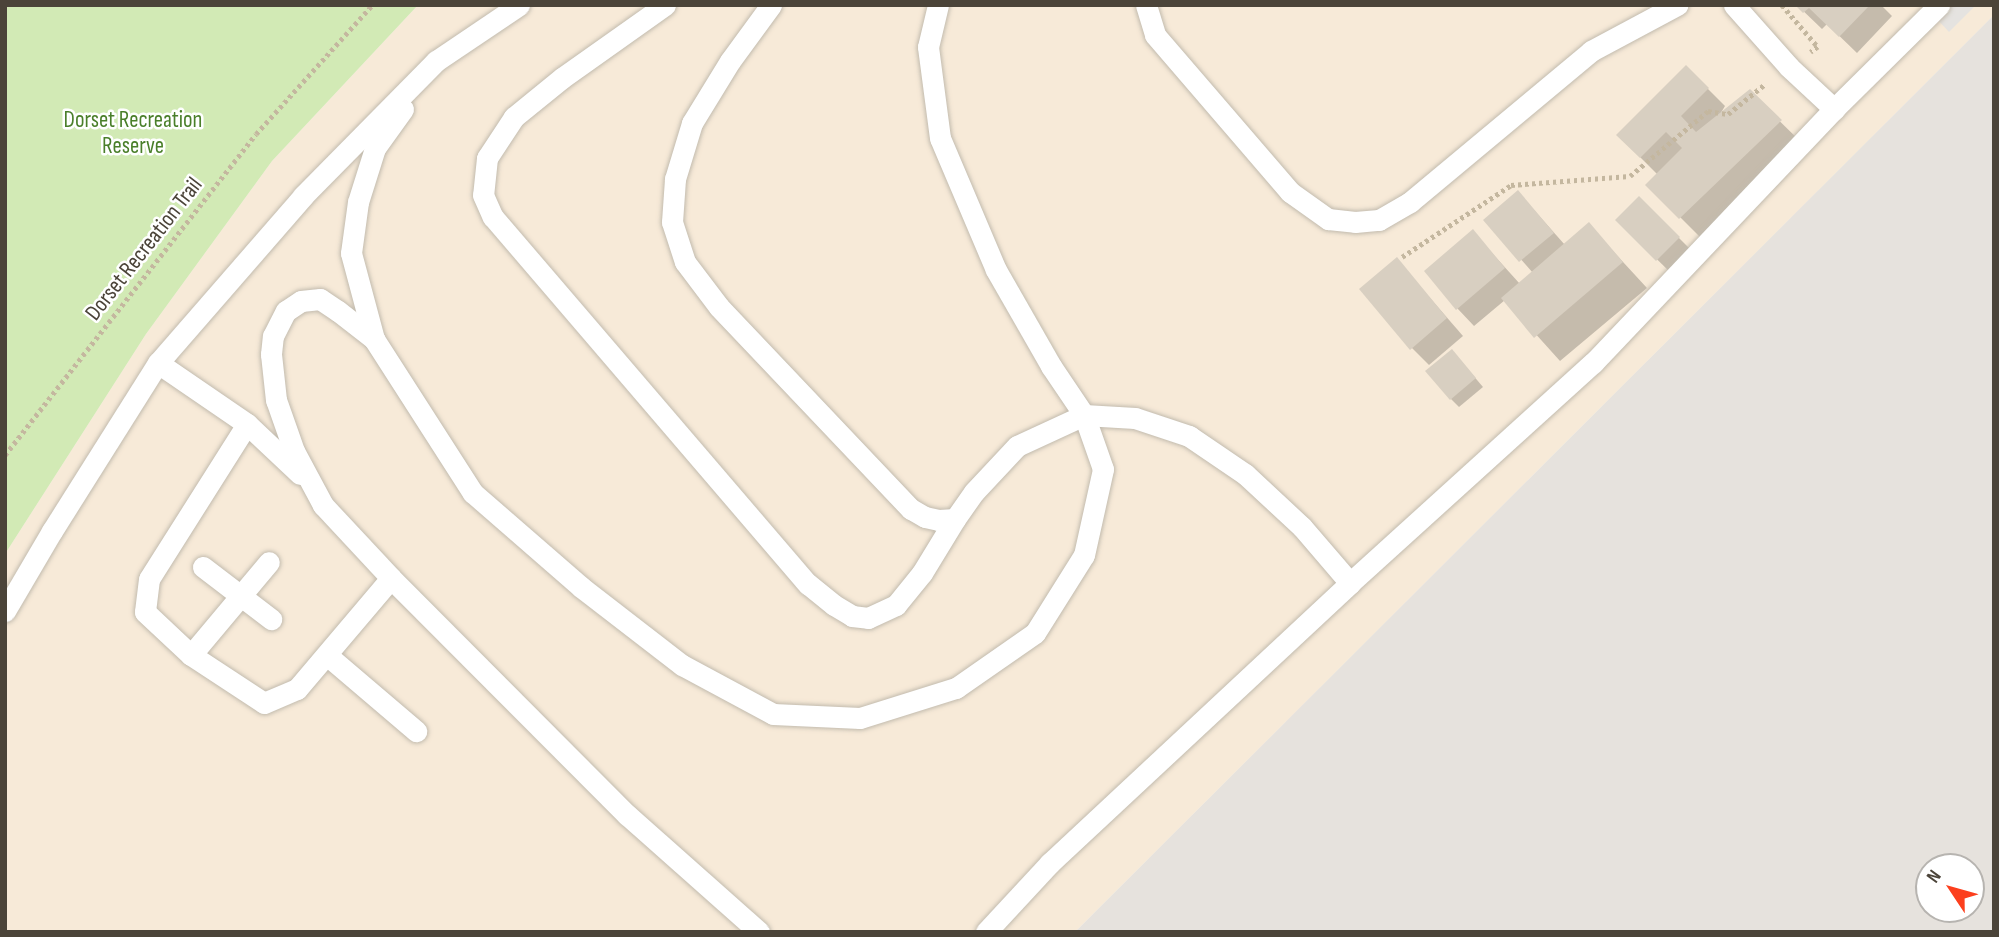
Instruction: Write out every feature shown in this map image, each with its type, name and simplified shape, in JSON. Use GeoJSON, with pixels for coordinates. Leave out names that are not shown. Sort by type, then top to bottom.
{"type":"FeatureCollection","features":[{"type":"Feature","properties":{"kind":"lane"},"geometry":{"type":"LineString","coordinates":[[5,611],[158,363],[303,195],[436,61],[498,13],[519,5]]}},
{"type":"Feature","properties":{"kind":"lane"},"geometry":{"type":"LineString","coordinates":[[665,5],[562,78],[514,117],[486,158],[483,195],[493,217],[801,575],[834,605],[852,615],[868,618],[896,605],[922,573],[982,482],[1017,446],[1084,415],[1135,418],[1189,436],[1245,474],[1302,527],[1350,583]]}},
{"type":"Feature","properties":{"kind":"lane"},"geometry":{"type":"LineString","coordinates":[[771,5],[730,61],[692,123],[675,179],[672,222],[684,262],[719,307],[911,509],[925,517],[956,519]]}},
{"type":"Feature","properties":{"kind":"lane"},"geometry":{"type":"LineString","coordinates":[[436,61],[375,148],[358,202],[351,253],[374,338],[472,493],[581,587],[682,665],[773,714],[860,718],[956,688],[1035,633],[1084,555],[1103,469],[1084,415],[1051,366],[996,270],[940,138],[928,47],[938,5]]}},
{"type":"Feature","properties":{"kind":"lane"},"geometry":{"type":"LineString","coordinates":[[1146,5],[1155,35],[1290,192],[1328,219],[1354,222],[1379,219],[1410,202],[1591,51],[1668,7]]}},
{"type":"Feature","properties":{"kind":"lane"},"geometry":{"type":"LineString","coordinates":[[1734,5],[1789,67],[1834,109]]}},
{"type":"Feature","properties":{"kind":"lane"},"geometry":{"type":"LineString","coordinates":[[986,932],[1050,863],[1350,583],[1593,363],[1834,109],[1939,5]]}},
{"type":"Feature","properties":{"kind":"lane"},"geometry":{"type":"LineString","coordinates":[[374,338],[320,299],[293,305],[277,326],[271,354],[276,400],[293,451],[309,482],[342,529],[627,816],[759,932]]}},
{"type":"Feature","properties":{"kind":"lane"},"geometry":{"type":"LineString","coordinates":[[158,363],[247,424],[309,482]]}},
{"type":"Feature","properties":{"kind":"lane"},"geometry":{"type":"LineString","coordinates":[[247,424],[149,579],[145,612],[191,655],[264,703],[297,689],[328,656],[391,578]]}},
{"type":"Feature","properties":{"kind":"lane"},"geometry":{"type":"LineString","coordinates":[[191,655],[269,562]]}},
{"type":"Feature","properties":{"kind":"lane"},"geometry":{"type":"LineString","coordinates":[[203,567],[271,620]]}},
{"type":"Feature","properties":{"kind":"lane"},"geometry":{"type":"LineString","coordinates":[[328,656],[416,731]]}},
{"type":"Feature","properties":{"kind":"path","name":"Dorset Recreation Trail"},"geometry":{"type":"LineString","coordinates":[[5,455],[256,134],[372,5]]}},
{"type":"Feature","properties":{"kind":"path"},"geometry":{"type":"LineString","coordinates":[[1782,5],[1818,47],[1809,54],[1815,59]]}},
{"type":"Feature","properties":{"kind":"path"},"geometry":{"type":"LineString","coordinates":[[1402,257],[1511,185],[1630,176],[1707,111],[1728,114],[1764,85]]}},
{"type":"Feature","properties":{"kind":"shaded area"},"geometry":{"type":"Polygon","coordinates":[[[418,5],[1994,5],[1994,15],[1075,932],[5,932],[5,554],[146,334],[272,161],[418,5]]]}},
{"type":"Feature","properties":{"kind":"shaded area"},"geometry":{"type":"Polygon","coordinates":[[[1924,5],[1976,5],[1949,32],[1924,5]]]}},
{"type":"Feature","properties":{"kind":"shaded area"},"geometry":{"type":"Polygon","coordinates":[[[1994,15],[1994,932],[1075,932],[1994,15]]]}},
{"type":"Feature","properties":{"kind":"green space","name":"Dorset Recreation Reserve"},"geometry":{"type":"Polygon","coordinates":[[[5,5],[418,5],[272,161],[146,334],[5,554],[5,5]]]}},
{"type":"Feature","properties":{"kind":"building"},"geometry":{"type":"Polygon","coordinates":[[[1795,5],[1870,5],[1839,37],[1809,8],[1803,13],[1795,5]]]}},
{"type":"Feature","properties":{"kind":"building"},"geometry":{"type":"Polygon","coordinates":[[[1686,65],[1709,88],[1681,116],[1696,132],[1750,89],[1782,120],[1679,219],[1645,185],[1682,148],[1666,132],[1640,158],[1616,135],[1686,65]]]}},
{"type":"Feature","properties":{"kind":"building"},"geometry":{"type":"Polygon","coordinates":[[[1518,190],[1554,233],[1519,262],[1483,220],[1518,190]]]}},
{"type":"Feature","properties":{"kind":"building"},"geometry":{"type":"Polygon","coordinates":[[[1639,196],[1680,237],[1656,261],[1615,220],[1639,196]]]}},
{"type":"Feature","properties":{"kind":"building"},"geometry":{"type":"Polygon","coordinates":[[[1589,222],[1623,262],[1534,338],[1501,298],[1589,222]]]}},
{"type":"Feature","properties":{"kind":"building"},"geometry":{"type":"Polygon","coordinates":[[[1473,229],[1505,268],[1456,310],[1424,271],[1473,229]]]}},
{"type":"Feature","properties":{"kind":"building"},"geometry":{"type":"Polygon","coordinates":[[[1397,257],[1447,318],[1410,350],[1359,289],[1397,257]]]}},
{"type":"Feature","properties":{"kind":"building"},"geometry":{"type":"Polygon","coordinates":[[[1452,349],[1476,378],[1450,400],[1425,371],[1452,349]]]}}]}
